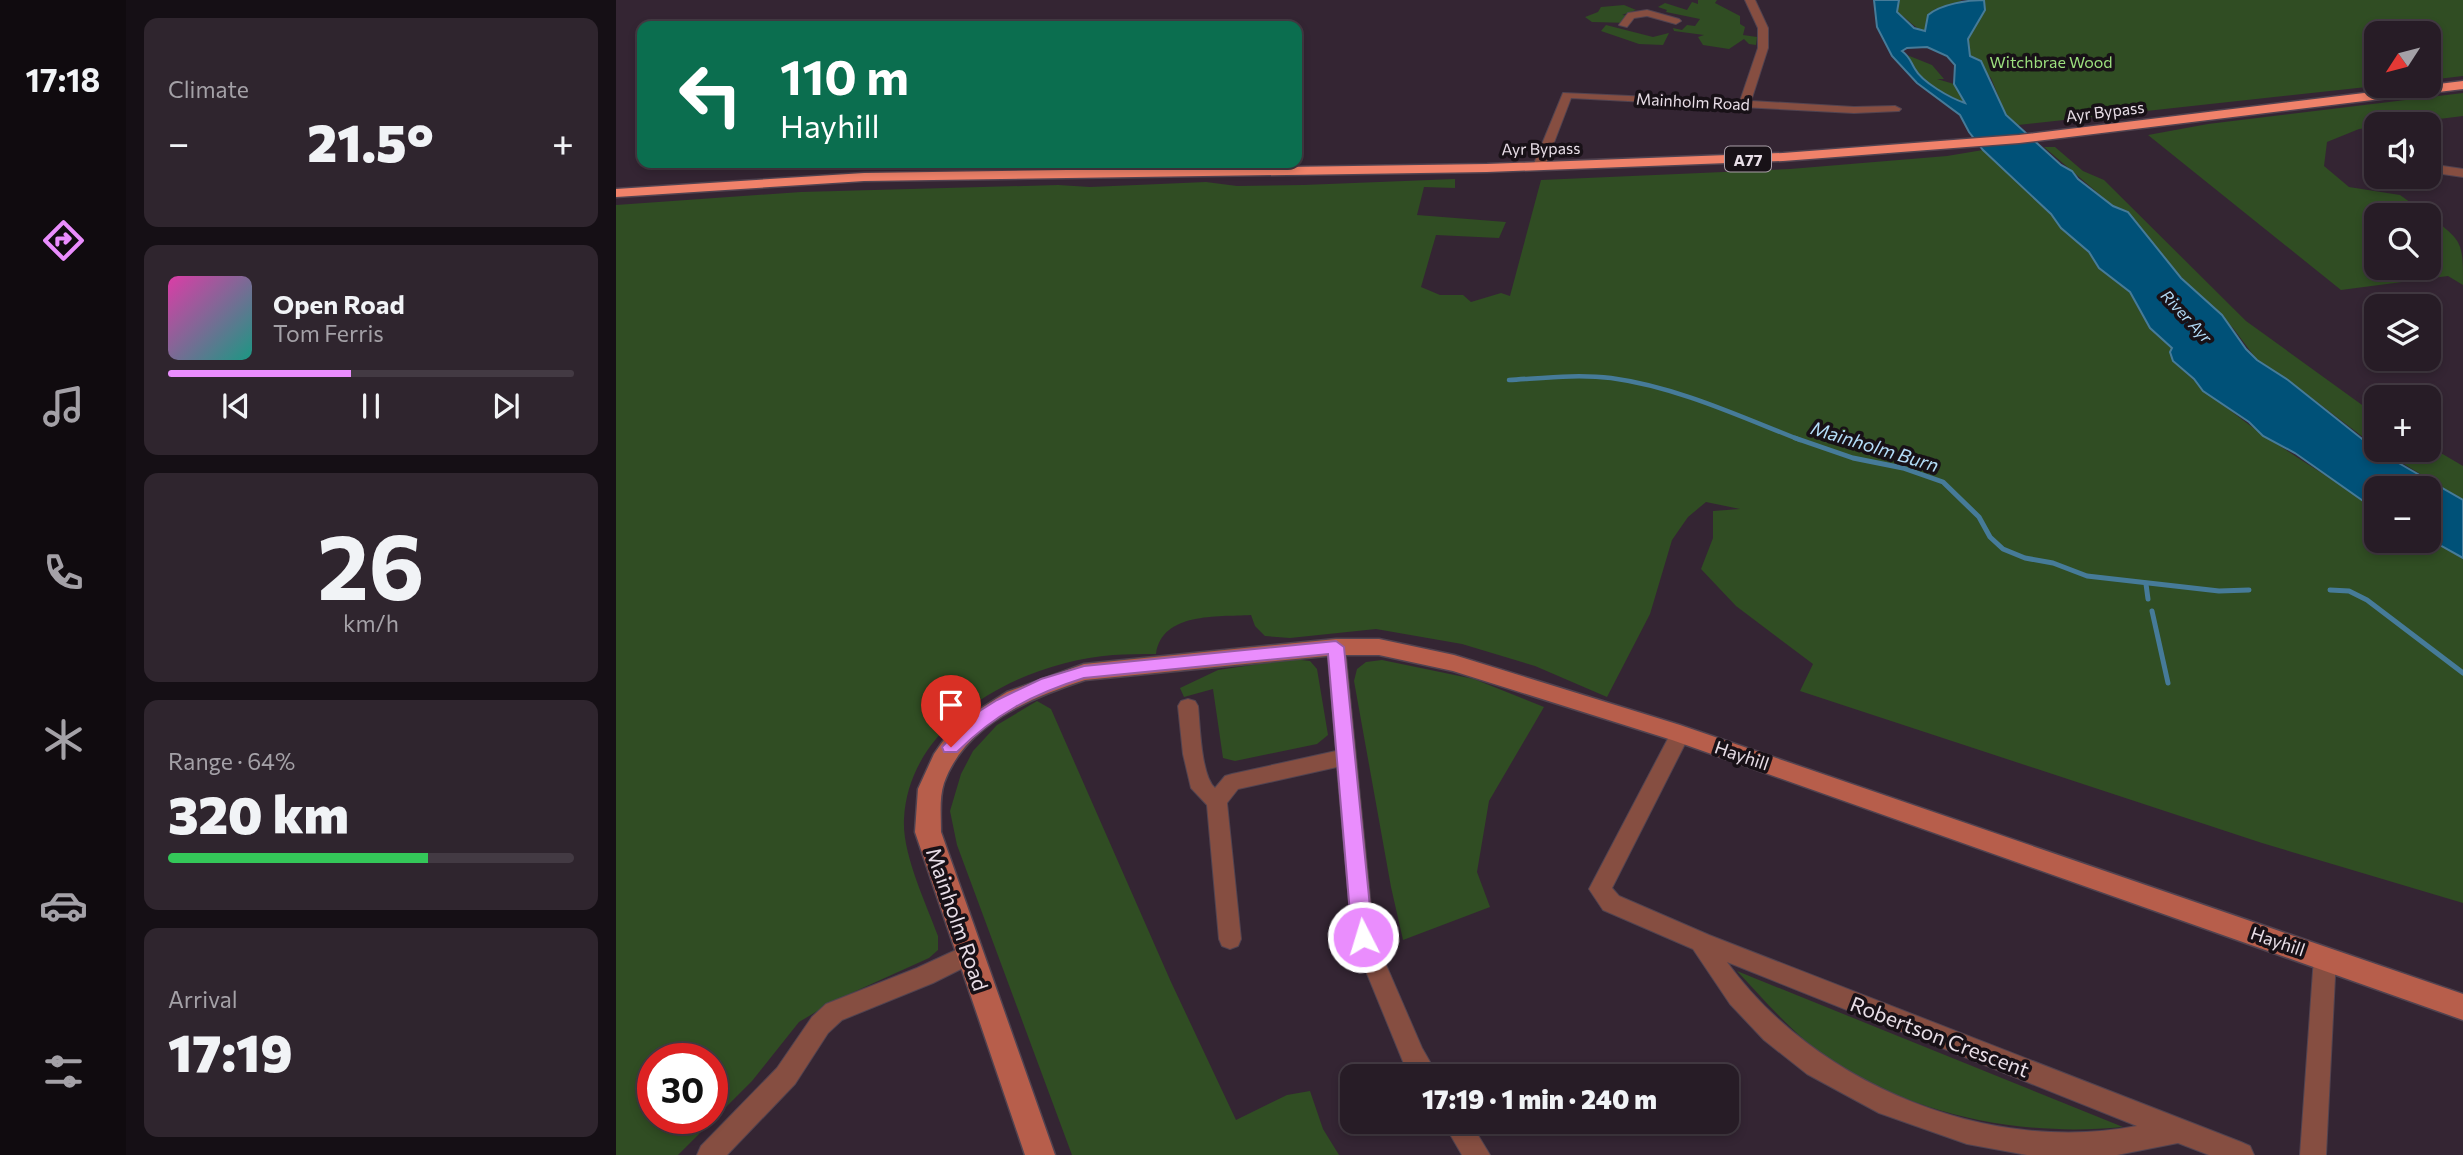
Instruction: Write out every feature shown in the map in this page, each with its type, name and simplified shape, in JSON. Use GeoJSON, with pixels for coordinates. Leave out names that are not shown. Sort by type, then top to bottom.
{"type":"FeatureCollection","features":[{"type":"Feature","properties":{"kind":"highway","name":"Ayr Bypass"},"geometry":{"type":"LineString","coordinates":[[616,193],[851,178],[1539,166],[1782,157],[1957,145],[2062,134],[2463,85]]}},
{"type":"Feature","properties":{"kind":"street"},"geometry":{"type":"LineString","coordinates":[[1745,103],[1763,48],[1763,27],[1751,0]]}},
{"type":"Feature","properties":{"kind":"street"},"geometry":{"type":"LineString","coordinates":[[1624,25],[1631,15],[1638,13],[1675,20]]}},
{"type":"Feature","properties":{"kind":"street","name":"Mainholm Road"},"geometry":{"type":"LineString","coordinates":[[1539,166],[1567,95],[1854,110],[1895,109]]}},
{"type":"Feature","properties":{"kind":"street"},"geometry":{"type":"LineString","coordinates":[[2441,170],[2463,173]]}},
{"type":"Feature","properties":{"kind":"street"},"geometry":{"type":"LineString","coordinates":[[1336,647],[1363,937],[1418,1064]]}},
{"type":"Feature","properties":{"kind":"street","name":"Hayhill"},"geometry":{"type":"LineString","coordinates":[[1003,705],[1047,683],[1084,672],[1336,647],[1379,648],[1454,663],[1680,734],[2463,1007]]}},
{"type":"Feature","properties":{"kind":"street","name":"Mainholm Road"},"geometry":{"type":"LineString","coordinates":[[1003,705],[976,721],[951,747],[932,784],[928,832],[1040,1155]]}},
{"type":"Feature","properties":{"kind":"street"},"geometry":{"type":"LineString","coordinates":[[1188,706],[1192,754],[1201,788],[1217,801]]}},
{"type":"Feature","properties":{"kind":"street","name":"Robertson Crescent"},"geometry":{"type":"LineString","coordinates":[[1680,734],[1600,889],[1611,903],[1701,942],[2241,1155]]}},
{"type":"Feature","properties":{"kind":"street"},"geometry":{"type":"LineString","coordinates":[[1230,939],[1217,801],[1232,782],[1346,757]]}},
{"type":"Feature","properties":{"kind":"street"},"geometry":{"type":"LineString","coordinates":[[1701,942],[1718,972],[1786,1044],[1843,1083],[1917,1116],[2001,1140],[2087,1146],[2180,1130]]}},
{"type":"Feature","properties":{"kind":"street"},"geometry":{"type":"LineString","coordinates":[[710,1155],[786,1076],[820,1025],[834,1012],[925,976],[970,954]]}},
{"type":"Feature","properties":{"kind":"street"},"geometry":{"type":"LineString","coordinates":[[2313,1155],[2325,957]]}},
{"type":"Feature","properties":{"kind":"street"},"geometry":{"type":"LineString","coordinates":[[1463,1134],[1477,1155]]}},
{"type":"Feature","properties":{"kind":"green space"},"geometry":{"type":"Polygon","coordinates":[[[1698,0],[1717,0],[1715,3],[1740,16],[1740,24],[1745,27],[1743,35],[1757,37],[1756,45],[1749,44],[1744,39],[1729,49],[1703,45],[1698,37],[1704,35],[1674,31],[1673,28],[1682,30],[1687,25],[1695,26],[1700,19],[1666,12],[1667,10],[1658,7],[1665,3],[1687,10],[1692,2],[1698,4],[1698,0]]]}},
{"type":"Feature","properties":{"kind":"green space"},"geometry":{"type":"Polygon","coordinates":[[[1899,0],[1962,0],[1952,6],[1935,9],[1926,32],[1897,12],[1899,0]]]}},
{"type":"Feature","properties":{"kind":"green space","name":"Witchbrae Wood"},"geometry":{"type":"Polygon","coordinates":[[[1984,0],[2463,0],[2463,76],[2441,79],[2441,21],[2364,21],[2364,87],[2018,125],[2006,115],[1991,78],[1970,57],[1968,39],[1985,10],[1984,0]]]}},
{"type":"Feature","properties":{"kind":"green space"},"geometry":{"type":"Polygon","coordinates":[[[1624,5],[1636,10],[1622,15],[1636,16],[1630,23],[1592,22],[1585,17],[1598,12],[1601,7],[1624,5]]]}},
{"type":"Feature","properties":{"kind":"green space"},"geometry":{"type":"Polygon","coordinates":[[[1606,25],[1653,37],[1669,33],[1663,45],[1639,44],[1601,31],[1606,25]]]}},
{"type":"Feature","properties":{"kind":"green space"},"geometry":{"type":"Polygon","coordinates":[[[1907,55],[1932,65],[1944,79],[1937,79],[1954,84],[1965,103],[1925,80],[1915,70],[1907,55]]]}},
{"type":"Feature","properties":{"kind":"green space"},"geometry":{"type":"Polygon","coordinates":[[[2463,93],[2463,116],[2441,119],[2441,112],[2364,112],[2364,128],[2327,142],[2324,166],[2349,187],[2400,195],[2411,203],[2364,203],[2364,280],[2417,280],[2341,290],[2148,135],[2208,124],[2422,98],[2441,98],[2441,96],[2463,93]]]}},
{"type":"Feature","properties":{"kind":"green space"},"geometry":{"type":"Polygon","coordinates":[[[2044,147],[2055,147],[2083,171],[2104,180],[2246,321],[2364,406],[2364,438],[2257,360],[2233,328],[2171,267],[2128,212],[2113,206],[2044,147]]]}},
{"type":"Feature","properties":{"kind":"green space"},"geometry":{"type":"Polygon","coordinates":[[[1983,150],[2084,246],[2116,282],[2130,292],[2140,312],[2173,348],[2173,361],[2200,386],[2250,425],[2364,501],[2364,553],[2441,553],[2441,546],[2463,558],[2463,903],[2262,843],[1800,691],[1813,664],[1736,606],[1701,569],[1713,538],[1713,511],[1740,509],[1706,502],[1688,517],[1672,540],[1650,614],[1607,697],[1535,666],[1462,644],[1376,629],[1290,638],[1265,636],[1255,626],[1251,615],[1208,617],[1180,624],[1169,630],[1160,640],[1156,654],[1113,655],[1079,660],[1009,684],[977,702],[949,725],[926,752],[911,784],[904,819],[904,833],[911,863],[938,936],[938,950],[929,958],[836,1000],[799,1022],[752,1081],[728,1105],[728,1043],[637,1043],[637,1134],[699,1134],[678,1155],[616,1155],[616,205],[801,192],[1058,185],[1090,187],[1206,182],[1237,186],[1303,185],[1455,179],[1455,188],[1424,187],[1417,215],[1506,222],[1499,238],[1436,235],[1421,287],[1440,295],[1463,295],[1471,302],[1501,293],[1510,296],[1541,180],[1790,169],[1947,156],[1983,150]]]}},
{"type":"Feature","properties":{"kind":"green space"},"geometry":{"type":"Polygon","coordinates":[[[2441,225],[2459,244],[2463,285],[2448,276],[2441,277],[2441,225]]]}},
{"type":"Feature","properties":{"kind":"green space"},"geometry":{"type":"Polygon","coordinates":[[[2441,453],[2463,466],[2463,500],[2441,487],[2441,476],[2424,476],[2401,462],[2441,462],[2441,453]]]}},
{"type":"Feature","properties":{"kind":"green space"},"geometry":{"type":"Polygon","coordinates":[[[1293,659],[1310,661],[1317,669],[1328,735],[1317,744],[1235,761],[1223,758],[1213,689],[1184,697],[1180,688],[1218,670],[1293,659]]]}},
{"type":"Feature","properties":{"kind":"green space"},"geometry":{"type":"Polygon","coordinates":[[[1382,660],[1474,679],[1544,707],[1489,801],[1477,872],[1490,907],[1403,940],[1354,681],[1357,669],[1366,662],[1382,660]]]}},
{"type":"Feature","properties":{"kind":"green space"},"geometry":{"type":"Polygon","coordinates":[[[1037,701],[1051,709],[1171,982],[1236,1120],[1287,1095],[1310,1091],[1323,1129],[1339,1155],[1072,1155],[957,845],[950,811],[961,774],[973,751],[997,725],[1037,701]]]}},
{"type":"Feature","properties":{"kind":"green space"},"geometry":{"type":"Polygon","coordinates":[[[1737,971],[2123,1127],[2046,1129],[2008,1125],[1933,1108],[1897,1095],[1862,1079],[1816,1050],[1780,1017],[1737,971]]]}},
{"type":"Feature","properties":{"kind":"water","name":"River Ayr"},"geometry":{"type":"Polygon","coordinates":[[[1874,0],[1899,0],[1897,12],[1914,28],[1925,31],[1928,15],[1933,11],[1955,3],[1984,0],[1985,10],[1968,39],[1970,56],[1981,61],[2006,115],[2078,179],[2113,206],[2128,212],[2181,278],[2222,315],[2257,360],[2288,380],[2364,440],[2364,462],[2397,462],[2421,476],[2364,476],[2364,502],[2295,453],[2263,436],[2249,422],[2203,391],[2194,379],[2173,361],[2170,352],[2172,348],[2150,328],[2130,292],[2099,268],[2089,252],[2061,228],[2051,214],[1983,150],[1960,115],[1917,83],[1892,56],[1877,27],[1874,0]],[[1927,47],[1907,48],[1902,51],[1930,84],[1965,103],[1954,84],[1955,65],[1947,56],[1927,47]]]}},
{"type":"Feature","properties":{"kind":"water"},"geometry":{"type":"Polygon","coordinates":[[[2441,487],[2463,500],[2463,558],[2441,546],[2441,487]]]}},
{"type":"Feature","properties":{"kind":"waterway","name":"Mainholm Burn"},"geometry":{"type":"LineString","coordinates":[[1509,380],[1586,376],[1636,382],[1707,403],[1800,440]]}},
{"type":"Feature","properties":{"kind":"waterway","name":"Mainholm Burn"},"geometry":{"type":"LineString","coordinates":[[1795,438],[1853,458],[1903,468],[1943,482],[1979,517],[1990,537],[2003,549],[2025,558],[2053,563],[2087,576],[2219,591],[2249,590]]}},
{"type":"Feature","properties":{"kind":"waterway"},"geometry":{"type":"LineString","coordinates":[[2146,584],[2148,599]]}},
{"type":"Feature","properties":{"kind":"waterway","name":"Mainholm Burn"},"geometry":{"type":"LineString","coordinates":[[2330,590],[2349,591],[2367,600],[2463,673]]}},
{"type":"Feature","properties":{"kind":"waterway"},"geometry":{"type":"LineString","coordinates":[[2152,611],[2168,683]]}},
{"type":"Feature","properties":{"kind":"route"},"geometry":{"type":"LineString","coordinates":[[951,747],[976,721],[1003,705],[1047,683],[1084,672],[1336,647],[1363,937]]}}]}
